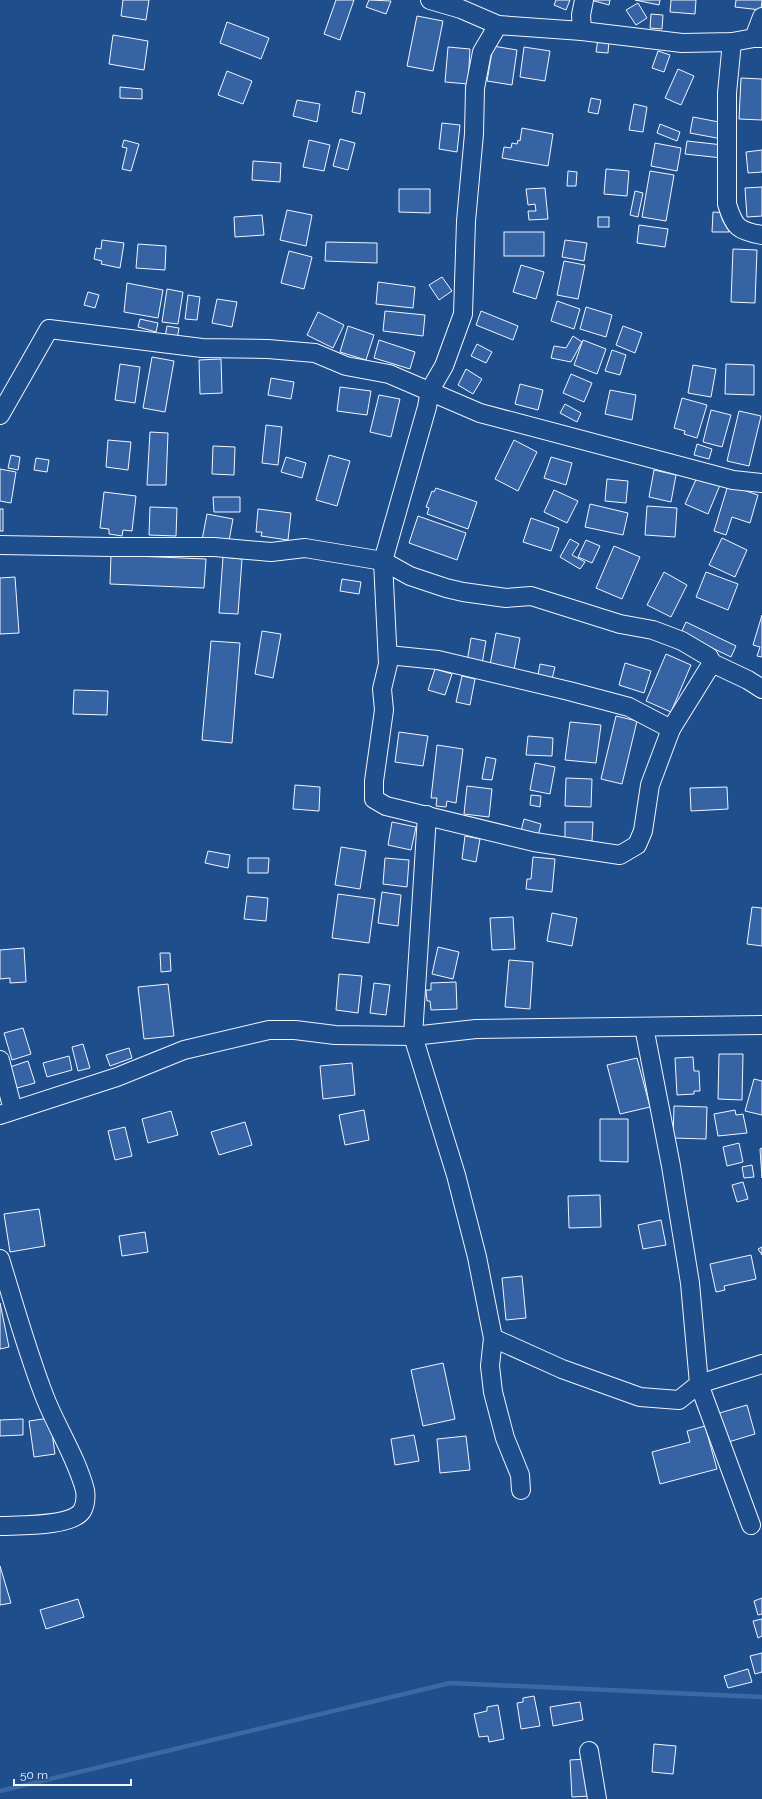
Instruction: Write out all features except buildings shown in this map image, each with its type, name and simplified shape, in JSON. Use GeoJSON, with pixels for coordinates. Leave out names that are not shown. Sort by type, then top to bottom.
{"type":"FeatureCollection","features":[{"type":"Feature","properties":{"kind":"street"},"geometry":{"type":"LineString","coordinates":[[430,0],[461,9],[498,25],[582,31],[682,43],[732,42],[758,38],[762,17]]}},
{"type":"Feature","properties":{"kind":"street"},"geometry":{"type":"LineString","coordinates":[[582,31],[581,15],[584,0]]}},
{"type":"Feature","properties":{"kind":"street"},"geometry":{"type":"LineString","coordinates":[[498,25],[482,52],[475,88],[474,134],[466,221],[463,314],[444,366],[430,390],[427,408],[384,561],[388,664],[382,689],[384,710],[374,781],[374,799],[386,806],[534,842],[620,855],[637,845],[643,831],[650,786],[671,729],[712,663]]}},
{"type":"Feature","properties":{"kind":"street"},"geometry":{"type":"LineString","coordinates":[[732,42],[727,93],[727,204],[732,220],[741,230],[762,235]]}},
{"type":"Feature","properties":{"kind":"street"},"geometry":{"type":"LineString","coordinates":[[0,415],[50,329],[202,348],[268,349],[315,353],[346,366],[390,374],[430,390],[480,413],[733,480],[762,483]]}},
{"type":"Feature","properties":{"kind":"street"},"geometry":{"type":"LineString","coordinates":[[0,545],[214,547],[272,552],[305,548],[384,561],[410,576],[446,588],[506,598],[531,596],[620,624],[653,630],[682,641],[708,657],[712,663],[748,680],[762,689]]}},
{"type":"Feature","properties":{"kind":"street"},"geometry":{"type":"LineString","coordinates":[[388,654],[438,660],[569,691],[629,707],[671,729]]}},
{"type":"Feature","properties":{"kind":"street"},"geometry":{"type":"LineString","coordinates":[[427,815],[413,1036],[458,1183],[477,1257],[493,1338],[490,1366],[493,1392],[505,1438],[520,1475],[521,1490]]}},
{"type":"Feature","properties":{"kind":"street"},"geometry":{"type":"LineString","coordinates":[[0,1060],[6,1113],[117,1077],[184,1050],[269,1030],[295,1030],[335,1035],[413,1036],[476,1029],[762,1025]]}},
{"type":"Feature","properties":{"kind":"street"},"geometry":{"type":"LineString","coordinates":[[644,1027],[671,1166],[690,1283],[699,1384],[751,1525]]}},
{"type":"Feature","properties":{"kind":"street"},"geometry":{"type":"LineString","coordinates":[[0,1259],[4,1285],[44,1396],[67,1442],[85,1491],[86,1502],[81,1512],[69,1519],[55,1523],[0,1526]]}},
{"type":"Feature","properties":{"kind":"street"},"geometry":{"type":"LineString","coordinates":[[493,1338],[562,1369],[640,1397],[679,1400],[699,1384],[762,1364]]}},
{"type":"Feature","properties":{"kind":"street"},"geometry":{"type":"LineString","coordinates":[[589,1751],[598,1799]]}},
{"type":"Feature","properties":{"kind":"waterway"},"geometry":{"type":"LineString","coordinates":[[0,1791],[450,1683],[762,1697]]}}]}
